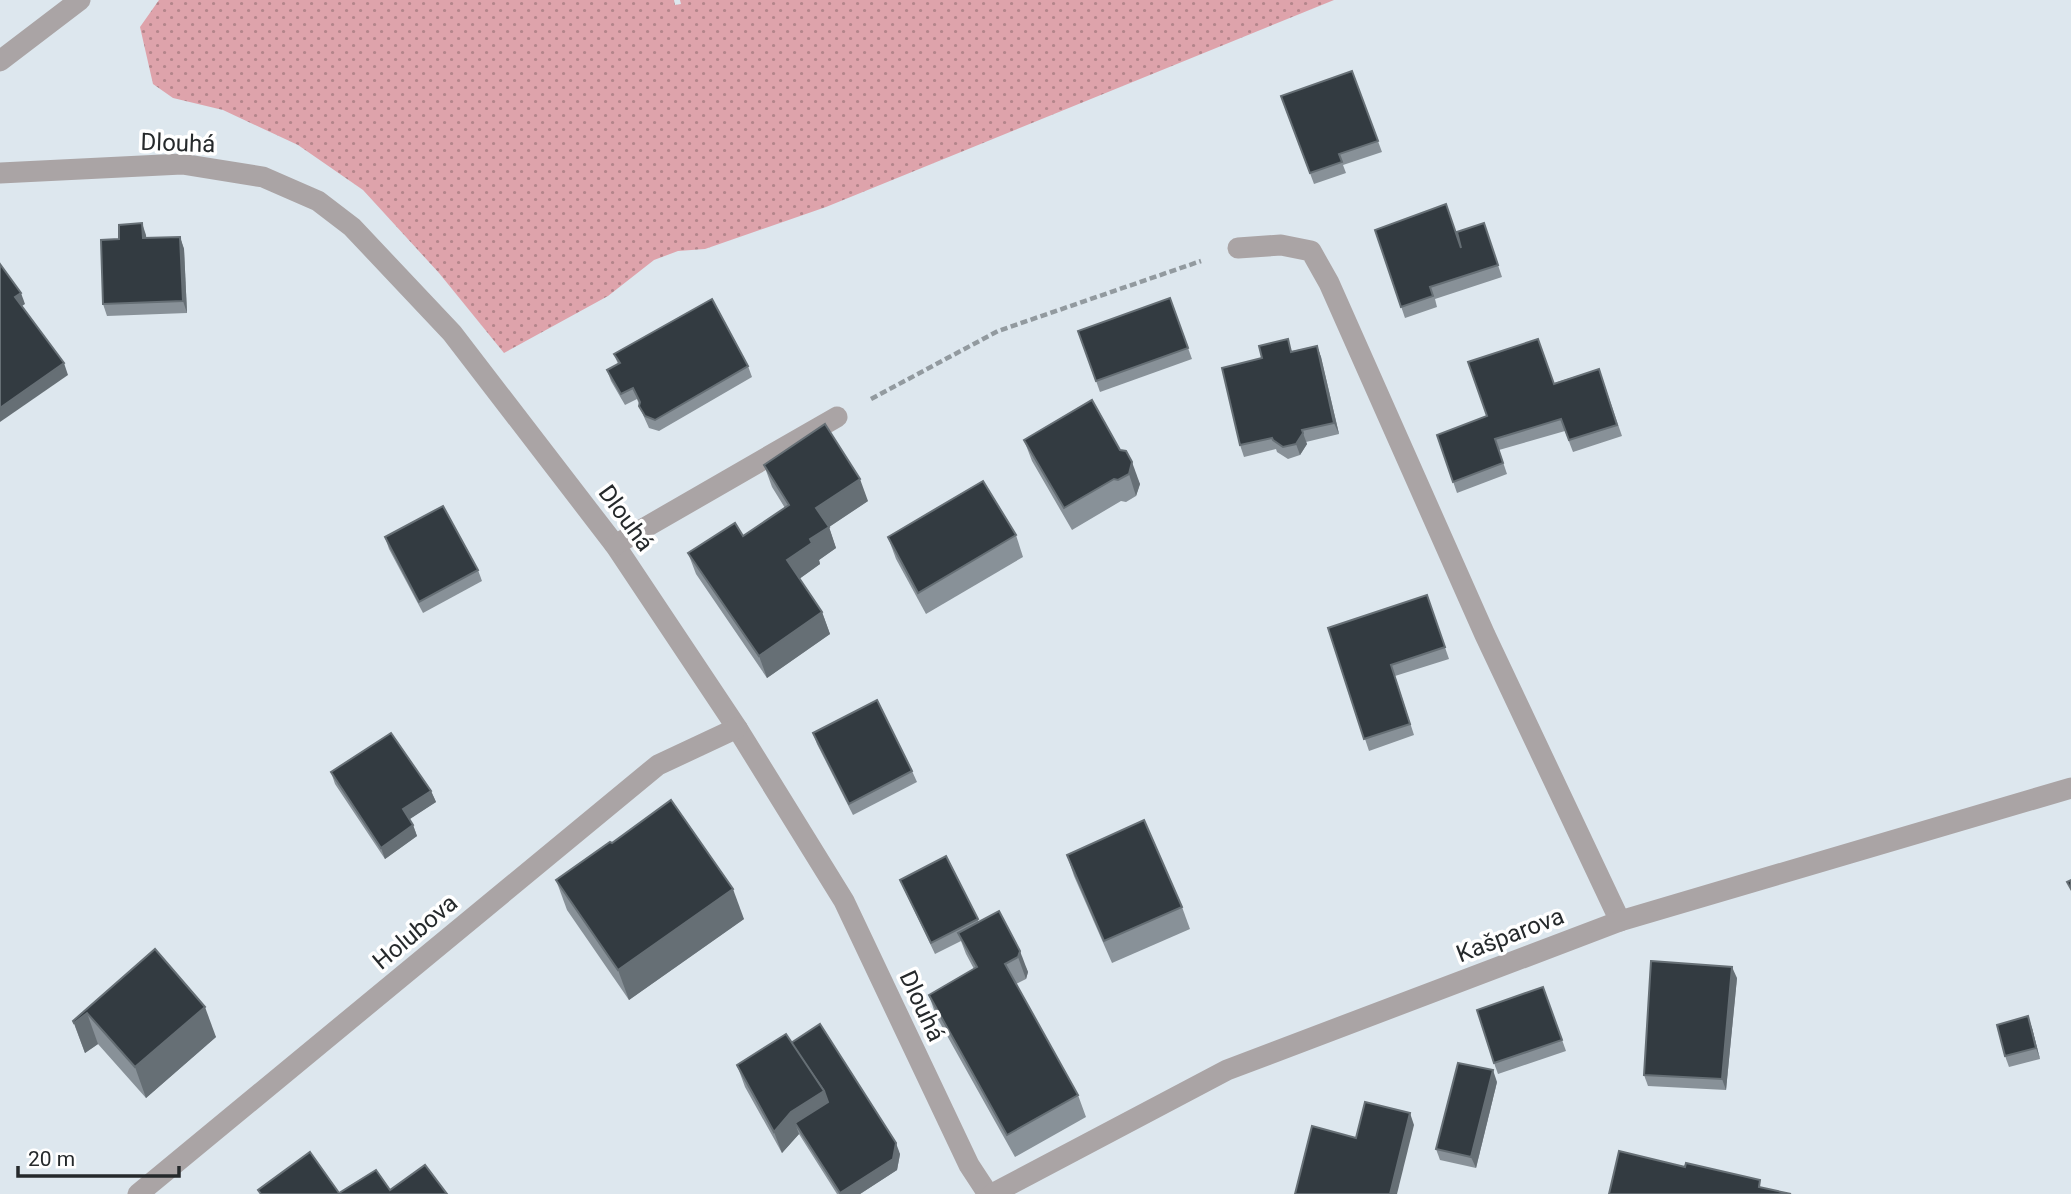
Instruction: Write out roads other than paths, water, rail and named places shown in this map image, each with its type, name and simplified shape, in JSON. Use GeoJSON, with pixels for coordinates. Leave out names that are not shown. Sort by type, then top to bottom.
{"type":"FeatureCollection","features":[{"type":"Feature","properties":{"kind":"street"},"geometry":{"type":"LineString","coordinates":[[0,61],[80,0]]}},
{"type":"Feature","properties":{"kind":"street","name":"Dlouhá"},"geometry":{"type":"LineString","coordinates":[[0,173],[183,164],[263,177],[318,201],[352,227],[452,333],[615,545],[737,729],[844,901],[969,1164],[990,1194]]}},
{"type":"Feature","properties":{"kind":"street"},"geometry":{"type":"LineString","coordinates":[[1238,248],[1281,245],[1311,251],[1329,283],[1480,623],[1620,921]]}},
{"type":"Feature","properties":{"kind":"street"},"geometry":{"type":"LineString","coordinates":[[615,545],[836,417]]}},
{"type":"Feature","properties":{"kind":"street","name":"Holubova"},"geometry":{"type":"LineString","coordinates":[[138,1194],[658,765],[737,729]]}},
{"type":"Feature","properties":{"kind":"street","name":"Kašparova"},"geometry":{"type":"LineString","coordinates":[[990,1194],[1227,1070],[1620,921],[2071,788]]}}]}
